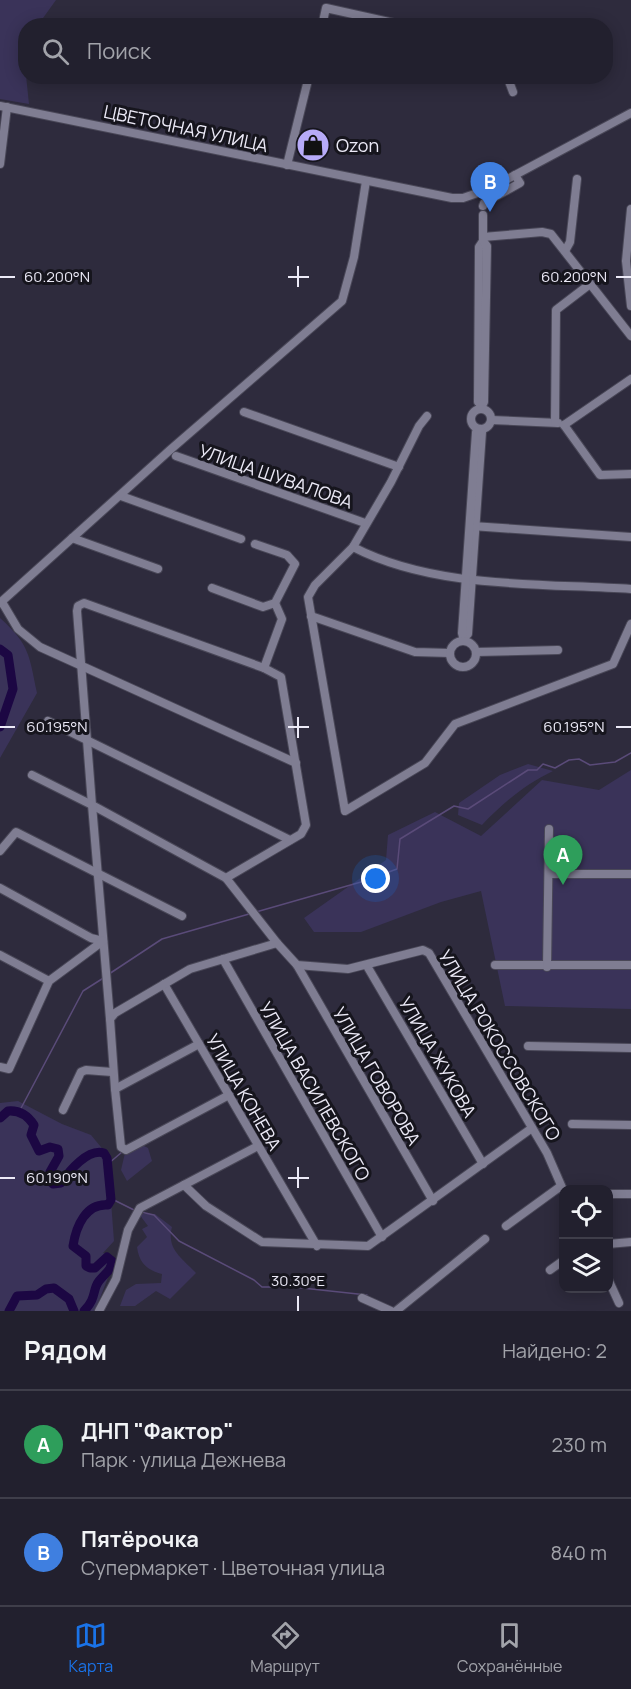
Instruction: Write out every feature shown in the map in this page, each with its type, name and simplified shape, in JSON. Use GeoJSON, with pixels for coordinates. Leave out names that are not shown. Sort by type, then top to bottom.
{"type":"FeatureCollection","features":[{"type":"Feature","properties":{"kind":"street"},"geometry":{"type":"LineString","coordinates":[[324,18],[326,8],[371,18]]}},
{"type":"Feature","properties":{"kind":"street"},"geometry":{"type":"LineString","coordinates":[[288,165],[307,84]]}},
{"type":"Feature","properties":{"kind":"street"},"geometry":{"type":"LineString","coordinates":[[510,84],[513,92]]}},
{"type":"Feature","properties":{"kind":"street"},"geometry":{"type":"LineString","coordinates":[[0,164],[4,107]]}},
{"type":"Feature","properties":{"kind":"street","name":"ЦВЕТОЧНАЯ УЛИЦА"},"geometry":{"type":"LineString","coordinates":[[4,107],[452,198],[463,198],[489,189],[540,158],[631,113]]}},
{"type":"Feature","properties":{"kind":"street"},"geometry":{"type":"LineString","coordinates":[[491,420],[488,412],[478,402],[479,247],[483,239],[484,203],[520,183],[515,175]]}},
{"type":"Feature","properties":{"kind":"street"},"geometry":{"type":"LineString","coordinates":[[565,250],[570,242],[577,179]]}},
{"type":"Feature","properties":{"kind":"street"},"geometry":{"type":"LineString","coordinates":[[296,763],[40,647],[18,628],[1,603],[203,421],[342,302],[354,257],[366,181]]}},
{"type":"Feature","properties":{"kind":"street"},"geometry":{"type":"LineString","coordinates":[[631,209],[626,261],[631,306]]}},
{"type":"Feature","properties":{"kind":"street"},"geometry":{"type":"LineString","coordinates":[[483,239],[543,232],[551,234],[631,335]]}},
{"type":"Feature","properties":{"kind":"street"},"geometry":{"type":"LineString","coordinates":[[555,422],[556,310],[590,284]]}},
{"type":"Feature","properties":{"kind":"street"},"geometry":{"type":"LineString","coordinates":[[564,425],[631,379]]}},
{"type":"Feature","properties":{"kind":"street"},"geometry":{"type":"LineString","coordinates":[[480,430],[470,421],[473,412],[481,406]]}},
{"type":"Feature","properties":{"kind":"street"},"geometry":{"type":"LineString","coordinates":[[244,412],[399,467]]}},
{"type":"Feature","properties":{"kind":"street"},"geometry":{"type":"LineString","coordinates":[[427,416],[419,426],[399,467],[353,547],[315,585],[308,597],[345,811],[425,763],[455,723],[613,664],[631,624]]}},
{"type":"Feature","properties":{"kind":"street"},"geometry":{"type":"LineString","coordinates":[[491,420],[555,422],[564,425],[600,475],[631,474]]}},
{"type":"Feature","properties":{"kind":"street"},"geometry":{"type":"LineString","coordinates":[[476,652],[473,663],[462,667],[451,660],[450,653],[454,644],[468,634],[476,432],[487,427],[491,420]]}},
{"type":"Feature","properties":{"kind":"street","name":"УЛИЦА ШУВАЛОВА"},"geometry":{"type":"LineString","coordinates":[[176,456],[365,523]]}},
{"type":"Feature","properties":{"kind":"street"},"geometry":{"type":"LineString","coordinates":[[121,496],[241,539]]}},
{"type":"Feature","properties":{"kind":"street"},"geometry":{"type":"LineString","coordinates":[[473,526],[631,537]]}},
{"type":"Feature","properties":{"kind":"street"},"geometry":{"type":"LineString","coordinates":[[72,538],[158,569]]}},
{"type":"Feature","properties":{"kind":"street"},"geometry":{"type":"LineString","coordinates":[[255,544],[292,559],[294,568],[275,603],[263,607]]}},
{"type":"Feature","properties":{"kind":"street"},"geometry":{"type":"LineString","coordinates":[[353,547],[421,573],[469,579],[631,589]]}},
{"type":"Feature","properties":{"kind":"street"},"geometry":{"type":"LineString","coordinates":[[212,588],[280,613]]}},
{"type":"Feature","properties":{"kind":"street"},"geometry":{"type":"LineString","coordinates":[[226,878],[301,834],[306,825],[283,682],[278,674],[264,668],[84,603],[78,606],[110,1019],[112,1072],[120,1144],[126,1150],[229,1095]]}},
{"type":"Feature","properties":{"kind":"street"},"geometry":{"type":"LineString","coordinates":[[264,668],[282,619],[275,603]]}},
{"type":"Feature","properties":{"kind":"street"},"geometry":{"type":"LineString","coordinates":[[311,616],[415,652],[450,653]]}},
{"type":"Feature","properties":{"kind":"street"},"geometry":{"type":"LineString","coordinates":[[464,639],[476,652]]}},
{"type":"Feature","properties":{"kind":"street"},"geometry":{"type":"LineString","coordinates":[[476,652],[558,650]]}},
{"type":"Feature","properties":{"kind":"street"},"geometry":{"type":"LineString","coordinates":[[48,721],[290,840]]}},
{"type":"Feature","properties":{"kind":"street"},"geometry":{"type":"LineString","coordinates":[[32,775],[226,878],[297,965]]}},
{"type":"Feature","properties":{"kind":"street"},"geometry":{"type":"LineString","coordinates":[[547,967],[549,829]]}},
{"type":"Feature","properties":{"kind":"street"},"geometry":{"type":"LineString","coordinates":[[0,851],[16,832],[182,916]]}},
{"type":"Feature","properties":{"kind":"street"},"geometry":{"type":"LineString","coordinates":[[550,874],[631,874]]}},
{"type":"Feature","properties":{"kind":"street"},"geometry":{"type":"LineString","coordinates":[[0,888],[91,938],[103,941]]}},
{"type":"Feature","properties":{"kind":"street"},"geometry":{"type":"LineString","coordinates":[[0,1067],[9,1069],[50,981],[103,941]]}},
{"type":"Feature","properties":{"kind":"street"},"geometry":{"type":"LineString","coordinates":[[110,1019],[115,1013],[190,969],[277,943]]}},
{"type":"Feature","properties":{"kind":"street","name":"УЛИЦА РОКОССОВСКОГО"},"geometry":{"type":"LineString","coordinates":[[297,965],[348,969],[367,966],[418,951],[429,953],[547,1153],[560,1185]]}},
{"type":"Feature","properties":{"kind":"street"},"geometry":{"type":"LineString","coordinates":[[0,955],[50,981]]}},
{"type":"Feature","properties":{"kind":"street","name":"УЛИЦА ВАСИЛЕВСКОГО"},"geometry":{"type":"LineString","coordinates":[[223,959],[382,1237]]}},
{"type":"Feature","properties":{"kind":"street","name":"УЛИЦА ГОВОРОВА"},"geometry":{"type":"LineString","coordinates":[[297,965],[432,1201]]}},
{"type":"Feature","properties":{"kind":"street"},"geometry":{"type":"LineString","coordinates":[[495,965],[547,967],[631,965]]}},
{"type":"Feature","properties":{"kind":"street","name":"УЛИЦА ЖУКОВА"},"geometry":{"type":"LineString","coordinates":[[367,966],[483,1164]]}},
{"type":"Feature","properties":{"kind":"street","name":"УЛИЦА КОНЕВА"},"geometry":{"type":"LineString","coordinates":[[164,984],[317,1246]]}},
{"type":"Feature","properties":{"kind":"street"},"geometry":{"type":"LineString","coordinates":[[115,1089],[199,1044]]}},
{"type":"Feature","properties":{"kind":"street"},"geometry":{"type":"LineString","coordinates":[[528,1046],[631,1048]]}},
{"type":"Feature","properties":{"kind":"street"},"geometry":{"type":"LineString","coordinates":[[63,1110],[81,1072],[86,1070],[112,1072]]}},
{"type":"Feature","properties":{"kind":"street"},"geometry":{"type":"LineString","coordinates":[[572,1124],[631,1125]]}},
{"type":"Feature","properties":{"kind":"street"},"geometry":{"type":"LineString","coordinates":[[184,1185],[206,1206],[262,1242],[317,1246],[368,1246],[532,1128]]}},
{"type":"Feature","properties":{"kind":"street"},"geometry":{"type":"LineString","coordinates":[[99,1311],[116,1279],[128,1230],[138,1211],[258,1146]]}},
{"type":"Feature","properties":{"kind":"street"},"geometry":{"type":"LineString","coordinates":[[506,1226],[559,1191]]}},
{"type":"Feature","properties":{"kind":"street"},"geometry":{"type":"LineString","coordinates":[[613,1194],[631,1194]]}},
{"type":"Feature","properties":{"kind":"street"},"geometry":{"type":"LineString","coordinates":[[396,1311],[485,1239]]}},
{"type":"Feature","properties":{"kind":"street"},"geometry":{"type":"LineString","coordinates":[[613,1244],[631,1242]]}},
{"type":"Feature","properties":{"kind":"street"},"geometry":{"type":"LineString","coordinates":[[550,1270],[559,1264]]}},
{"type":"Feature","properties":{"kind":"street"},"geometry":{"type":"LineString","coordinates":[[613,1290],[618,1303]]}},
{"type":"Feature","properties":{"kind":"street"},"geometry":{"type":"LineString","coordinates":[[362,1298],[391,1311]]}},
{"type":"Feature","properties":{"kind":"shaded area"},"geometry":{"type":"Polygon","coordinates":[[[0,0],[56,0],[43,18],[18,18],[18,84],[27,84],[29,104],[0,99],[0,0]]]}},
{"type":"Feature","properties":{"kind":"shaded area"},"geometry":{"type":"Polygon","coordinates":[[[0,618],[10,627],[27,651],[37,693],[0,758],[0,618]]]}},
{"type":"Feature","properties":{"kind":"shaded area"},"geometry":{"type":"Polygon","coordinates":[[[528,764],[553,771],[515,795],[482,825],[458,815],[459,803],[500,775],[528,764]]]}},
{"type":"Feature","properties":{"kind":"shaded area"},"geometry":{"type":"Polygon","coordinates":[[[631,770],[631,1009],[505,1006],[481,891],[441,902],[361,932],[314,932],[304,918],[386,860],[388,835],[435,812],[481,836],[542,780],[599,790],[631,770]]]}},
{"type":"Feature","properties":{"kind":"shaded area"},"geometry":{"type":"Polygon","coordinates":[[[18,1101],[62,1124],[91,1135],[110,1158],[110,1166],[104,1168],[110,1188],[114,1241],[103,1253],[113,1256],[114,1262],[95,1311],[0,1311],[0,1103],[18,1101]]]}},
{"type":"Feature","properties":{"kind":"shaded area"},"geometry":{"type":"Polygon","coordinates":[[[142,1145],[148,1148],[152,1161],[127,1181],[121,1170],[125,1153],[142,1145]]]}},
{"type":"Feature","properties":{"kind":"shaded area"},"geometry":{"type":"Polygon","coordinates":[[[139,1214],[155,1214],[172,1227],[171,1241],[176,1253],[196,1273],[170,1299],[156,1291],[135,1306],[120,1306],[126,1290],[136,1284],[161,1283],[162,1274],[145,1265],[138,1253],[137,1247],[147,1237],[142,1229],[148,1226],[139,1214]]]}},
{"type":"Feature","properties":{"kind":"waterway"},"geometry":{"type":"LineString","coordinates":[[0,649],[8,655],[13,689],[0,727]]}},
{"type":"Feature","properties":{"kind":"waterway"},"geometry":{"type":"LineString","coordinates":[[256,912],[361,882],[397,869],[400,839],[454,806],[468,809],[528,770],[537,770],[543,764],[555,768],[569,760],[579,759],[590,765],[615,762],[631,753]]}},
{"type":"Feature","properties":{"kind":"waterway"},"geometry":{"type":"LineString","coordinates":[[109,974],[162,939],[249,914]]}},
{"type":"Feature","properties":{"kind":"waterway"},"geometry":{"type":"LineString","coordinates":[[19,1112],[83,991],[105,977]]}},
{"type":"Feature","properties":{"kind":"waterway"},"geometry":{"type":"LineString","coordinates":[[0,1118],[8,1111],[23,1114],[34,1125],[31,1135],[39,1151],[50,1147],[58,1149],[59,1156],[50,1172],[50,1181],[53,1184],[61,1183],[85,1157],[98,1152],[104,1153],[107,1158],[111,1200],[108,1205],[100,1205],[83,1217],[73,1246],[86,1256],[86,1266],[90,1268],[95,1268],[107,1257],[112,1261],[109,1270],[97,1284],[91,1302],[84,1311]]}},
{"type":"Feature","properties":{"kind":"waterway"},"geometry":{"type":"LineString","coordinates":[[108,1164],[122,1152]]}},
{"type":"Feature","properties":{"kind":"waterway"},"geometry":{"type":"LineString","coordinates":[[112,1199],[136,1211]]}},
{"type":"Feature","properties":{"kind":"waterway"},"geometry":{"type":"LineString","coordinates":[[141,1212],[154,1215],[179,1241],[254,1280],[262,1287],[293,1287],[367,1295]]}},
{"type":"Feature","properties":{"kind":"waterway"},"geometry":{"type":"LineString","coordinates":[[9,1311],[17,1296],[37,1295],[46,1289],[54,1288],[69,1299],[74,1311]]}},
{"type":"Feature","properties":{"kind":"place","name":"Ozon"},"geometry":{"type":"Point","coordinates":[313,145]}},
{"type":"Feature","properties":{"kind":"place","name":"Пятёрочка"},"geometry":{"type":"Point","coordinates":[490,212]}},
{"type":"Feature","properties":{"kind":"place","name":"ДНП \"Фактор\""},"geometry":{"type":"Point","coordinates":[563,885]}}]}
